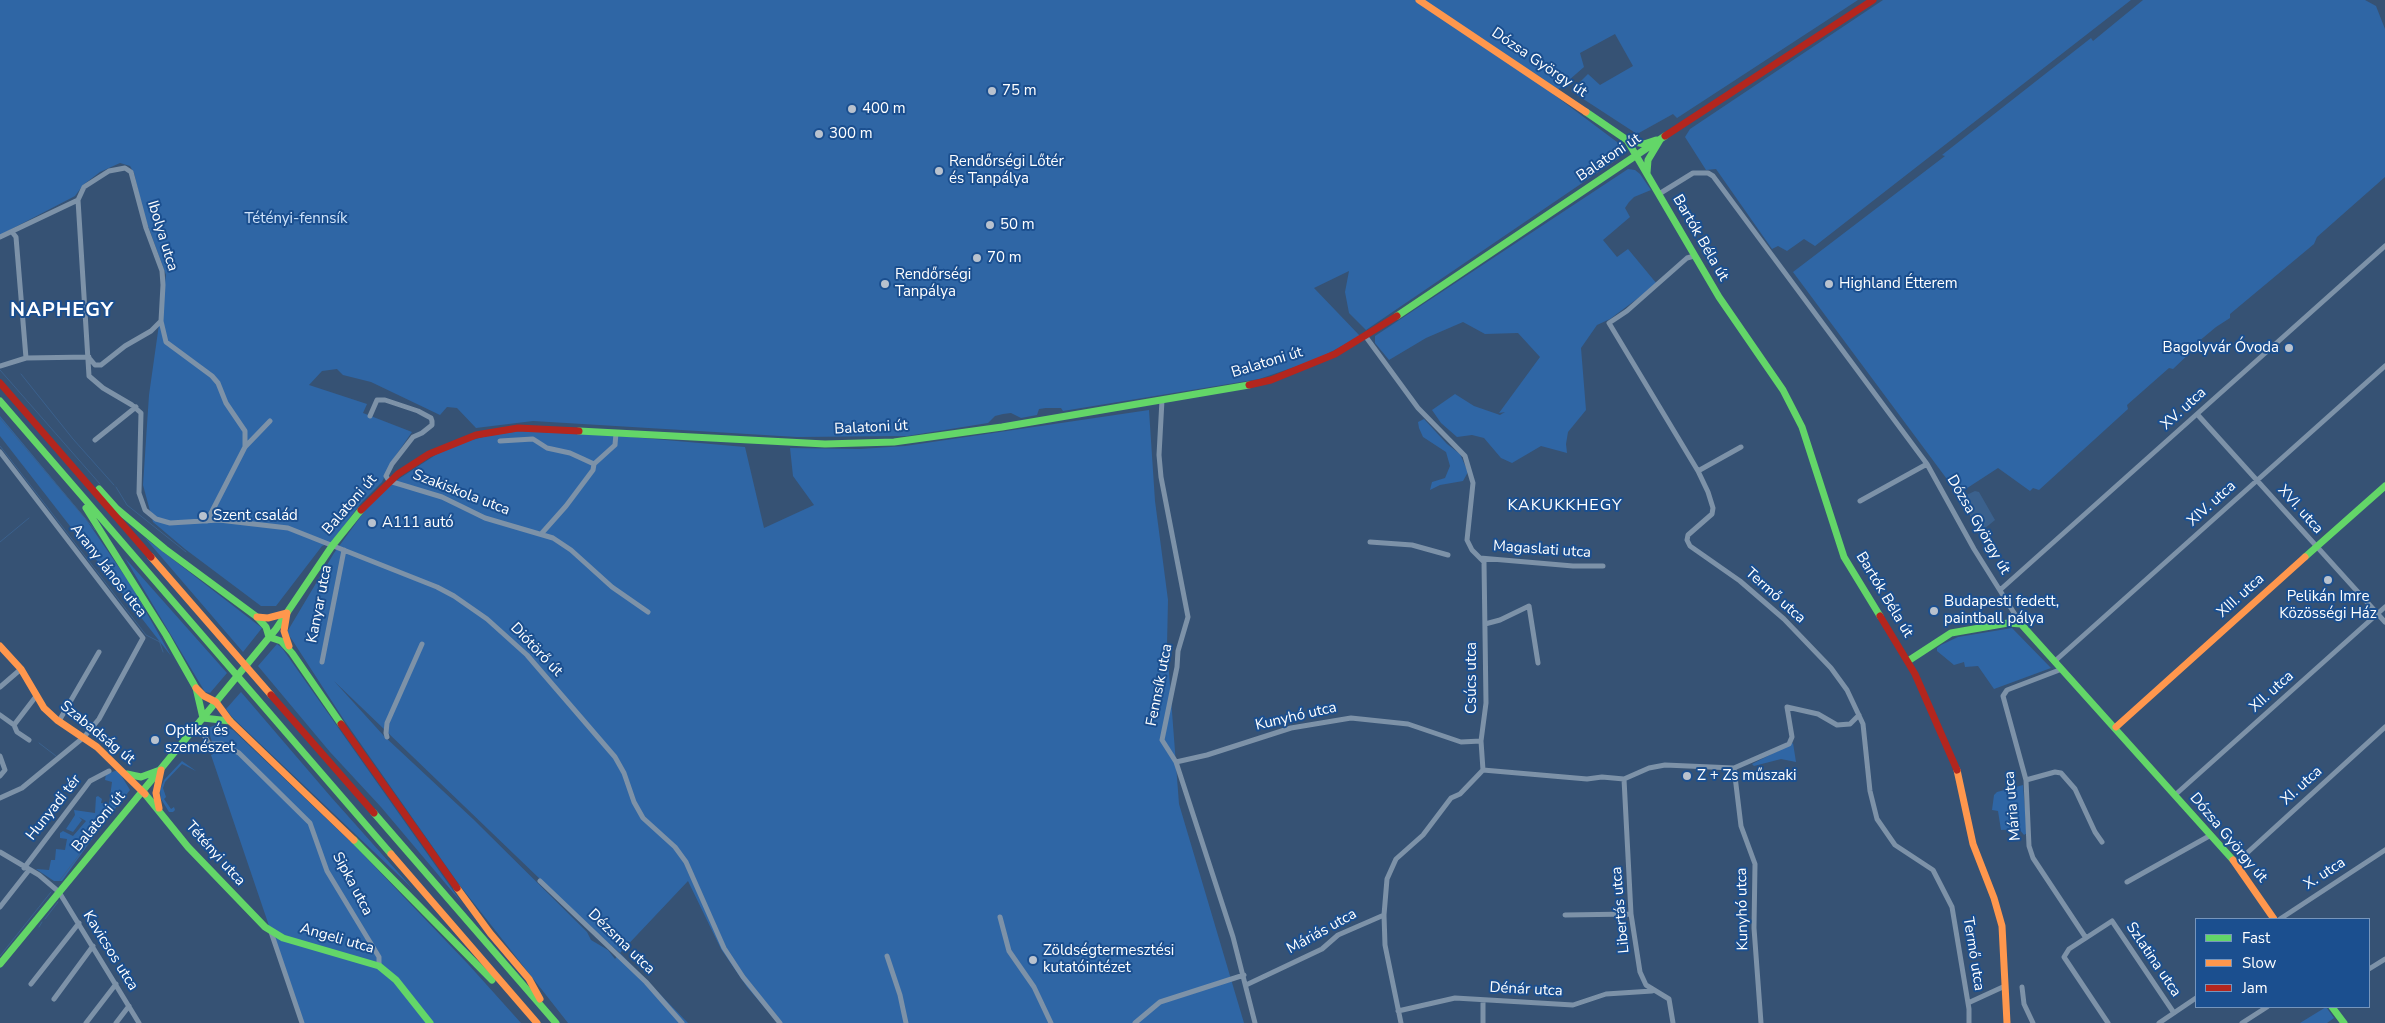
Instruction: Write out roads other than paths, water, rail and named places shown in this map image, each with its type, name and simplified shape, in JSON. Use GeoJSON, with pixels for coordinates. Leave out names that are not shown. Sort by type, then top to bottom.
{"type":"FeatureCollection","features":[{"type":"Feature","properties":{"kind":"main road","name":"Dózsa György út"},"geometry":{"type":"LineString","coordinates":[[1419,0],[1627,140],[1636,156]]}},
{"type":"Feature","properties":{"kind":"main road","name":"Balatoni út"},"geometry":{"type":"LineString","coordinates":[[0,964],[269,637],[332,546],[368,502],[389,481],[418,460],[438,449],[486,433],[524,428],[785,443],[878,443],[955,434],[1234,388],[1271,380],[1335,354],[1366,337],[1663,137],[1873,0]]}},
{"type":"Feature","properties":{"kind":"main road"},"geometry":{"type":"LineString","coordinates":[[1627,140],[1644,144],[1663,137]]}},
{"type":"Feature","properties":{"kind":"main road"},"geometry":{"type":"LineString","coordinates":[[1647,174],[1648,160],[1663,137]]}},
{"type":"Feature","properties":{"kind":"main road","name":"Bartók Béla út"},"geometry":{"type":"LineString","coordinates":[[1636,156],[1694,256],[1793,408],[1802,427],[1844,556],[1908,662],[1929,702],[1955,764],[1973,844],[1994,898],[2002,926],[2007,1023]]}},
{"type":"Feature","properties":{"kind":"main road"},"geometry":{"type":"LineString","coordinates":[[0,383],[556,1023]]}},
{"type":"Feature","properties":{"kind":"main road"},"geometry":{"type":"LineString","coordinates":[[0,401],[537,1023]]}},
{"type":"Feature","properties":{"kind":"main road"},"geometry":{"type":"LineString","coordinates":[[68,462],[87,476],[117,508],[148,536],[257,617],[263,623],[269,637],[281,641],[292,653],[425,844],[490,933],[529,979],[550,1016]]}},
{"type":"Feature","properties":{"kind":"main road"},"geometry":{"type":"LineString","coordinates":[[68,481],[166,635],[196,688],[204,696],[216,702],[230,720],[322,808],[495,983],[509,991]]}},
{"type":"Feature","properties":{"kind":"main road","name":"XIII. utca"},"geometry":{"type":"LineString","coordinates":[[2116,727],[2385,486]]}},
{"type":"Feature","properties":{"kind":"main road"},"geometry":{"type":"LineString","coordinates":[[257,617],[268,618],[287,613],[285,637],[292,653]]}},
{"type":"Feature","properties":{"kind":"main road"},"geometry":{"type":"LineString","coordinates":[[1908,662],[1951,633],[2008,623],[2022,624]]}},
{"type":"Feature","properties":{"kind":"main road","name":"Dózsa György út"},"geometry":{"type":"LineString","coordinates":[[2022,624],[2236,863],[2271,918]]}},
{"type":"Feature","properties":{"kind":"main road","name":"Szabadság út"},"geometry":{"type":"LineString","coordinates":[[0,646],[21,669],[44,708],[59,721],[84,737],[125,773],[143,792]]}},
{"type":"Feature","properties":{"kind":"main road"},"geometry":{"type":"LineString","coordinates":[[196,688],[203,718],[230,720]]}},
{"type":"Feature","properties":{"kind":"main road"},"geometry":{"type":"LineString","coordinates":[[125,773],[138,777],[161,770],[156,793],[159,810]]}},
{"type":"Feature","properties":{"kind":"main road","name":"Tétényi utca"},"geometry":{"type":"LineString","coordinates":[[143,792],[188,848],[271,932]]}},
{"type":"Feature","properties":{"kind":"main road","name":"Angeli utca"},"geometry":{"type":"LineString","coordinates":[[271,932],[379,966],[396,980],[430,1023]]}},
{"type":"Feature","properties":{"kind":"main road"},"geometry":{"type":"LineString","coordinates":[[2333,1008],[2344,1023]]}},
{"type":"Feature","properties":{"kind":"street","name":"Ibolya utca"},"geometry":{"type":"LineString","coordinates":[[78,200],[84,187],[102,175],[119,168],[125,168],[132,172],[146,228],[162,271],[161,321]]}},
{"type":"Feature","properties":{"kind":"street","name":"Dózsa György út"},"geometry":{"type":"LineString","coordinates":[[1659,194],[1693,173],[1708,173],[1713,176],[1927,464],[1974,549],[2022,624]]}},
{"type":"Feature","properties":{"kind":"street"},"geometry":{"type":"LineString","coordinates":[[0,237],[78,200],[89,373],[92,379],[103,388],[136,407],[94,440]]}},
{"type":"Feature","properties":{"kind":"street"},"geometry":{"type":"LineString","coordinates":[[12,232],[16,237],[26,358]]}},
{"type":"Feature","properties":{"kind":"street","name":"XV. utca"},"geometry":{"type":"LineString","coordinates":[[2000,590],[2385,246]]}},
{"type":"Feature","properties":{"kind":"street"},"geometry":{"type":"LineString","coordinates":[[2380,250],[2385,255]]}},
{"type":"Feature","properties":{"kind":"street","name":"Termő utca"},"geometry":{"type":"LineString","coordinates":[[1694,256],[1687,258],[1633,306],[1610,323],[1698,471],[1713,508],[1712,514],[1708,519],[1688,535],[1687,540],[1690,546],[1740,581],[1784,619],[1836,674],[1859,716],[1864,730],[1870,791],[1877,820],[1895,845],[1934,870],[1952,906],[1968,1003],[1969,1023]]}},
{"type":"Feature","properties":{"kind":"street"},"geometry":{"type":"LineString","coordinates":[[89,373],[125,346],[151,331],[161,321]]}},
{"type":"Feature","properties":{"kind":"street"},"geometry":{"type":"LineString","coordinates":[[161,321],[166,342],[212,376],[218,383],[226,403],[245,431],[245,447]]}},
{"type":"Feature","properties":{"kind":"street","name":"Csúcs utca"},"geometry":{"type":"LineString","coordinates":[[1366,337],[1418,408],[1465,456],[1473,483],[1467,540],[1472,550],[1484,562],[1485,624],[1483,662],[1486,703],[1481,741],[1483,770]]}},
{"type":"Feature","properties":{"kind":"street"},"geometry":{"type":"LineString","coordinates":[[0,366],[26,358],[89,357]]}},
{"type":"Feature","properties":{"kind":"street"},"geometry":{"type":"LineString","coordinates":[[89,357],[95,365],[101,365]]}},
{"type":"Feature","properties":{"kind":"street","name":"XIV. utca"},"geometry":{"type":"LineString","coordinates":[[2055,661],[2385,366]]}},
{"type":"Feature","properties":{"kind":"street"},"geometry":{"type":"LineString","coordinates":[[370,416],[378,400],[385,400],[418,411],[431,418],[432,421],[432,425],[414,437],[392,464],[386,476],[389,481]]}},
{"type":"Feature","properties":{"kind":"street","name":"Fennsík utca"},"geometry":{"type":"LineString","coordinates":[[1162,400],[1161,477],[1188,617],[1178,651],[1177,666],[1162,740],[1176,762],[1244,975],[1256,1023]]}},
{"type":"Feature","properties":{"kind":"street","name":"Diótörő út"},"geometry":{"type":"LineString","coordinates":[[136,407],[142,415],[139,486],[142,506],[156,519],[170,523],[233,520],[288,528],[418,579],[454,596],[487,619],[528,655],[620,765],[643,818],[676,848],[686,862],[724,948],[743,977],[780,1023]]}},
{"type":"Feature","properties":{"kind":"street","name":"XVI. utca"},"geometry":{"type":"LineString","coordinates":[[2197,414],[2385,622]]}},
{"type":"Feature","properties":{"kind":"street"},"geometry":{"type":"LineString","coordinates":[[207,521],[245,447],[270,421]]}},
{"type":"Feature","properties":{"kind":"street"},"geometry":{"type":"LineString","coordinates":[[542,534],[593,470],[594,464],[615,444],[616,432]]}},
{"type":"Feature","properties":{"kind":"street"},"geometry":{"type":"LineString","coordinates":[[500,440],[533,439],[547,448],[570,453],[594,464]]}},
{"type":"Feature","properties":{"kind":"street"},"geometry":{"type":"LineString","coordinates":[[1698,471],[1741,447]]}},
{"type":"Feature","properties":{"kind":"street","name":"Arany János utca"},"geometry":{"type":"LineString","coordinates":[[0,452],[142,636],[99,719],[84,737]]}},
{"type":"Feature","properties":{"kind":"street"},"geometry":{"type":"LineString","coordinates":[[1860,501],[1927,464]]}},
{"type":"Feature","properties":{"kind":"street","name":"Szakiskola utca"},"geometry":{"type":"LineString","coordinates":[[389,481],[442,496],[485,518],[542,534],[566,546],[612,587],[648,612]]}},
{"type":"Feature","properties":{"kind":"street"},"geometry":{"type":"LineString","coordinates":[[1370,542],[1412,545],[1448,555]]}},
{"type":"Feature","properties":{"kind":"street","name":"Kanyar utca"},"geometry":{"type":"LineString","coordinates":[[322,662],[344,550]]}},
{"type":"Feature","properties":{"kind":"street","name":"Magaslati utca"},"geometry":{"type":"LineString","coordinates":[[1480,558],[1573,566],[1603,566]]}},
{"type":"Feature","properties":{"kind":"street"},"geometry":{"type":"LineString","coordinates":[[1485,624],[1500,620],[1529,606],[1538,663]]}},
{"type":"Feature","properties":{"kind":"street","name":"XII. utca"},"geometry":{"type":"LineString","coordinates":[[2175,795],[2385,607]]}},
{"type":"Feature","properties":{"kind":"street"},"geometry":{"type":"LineString","coordinates":[[388,737],[386,733],[388,723],[422,644]]}},
{"type":"Feature","properties":{"kind":"street"},"geometry":{"type":"LineString","coordinates":[[59,721],[99,652]]}},
{"type":"Feature","properties":{"kind":"street"},"geometry":{"type":"LineString","coordinates":[[0,686],[21,669]]}},
{"type":"Feature","properties":{"kind":"street","name":"Mária utca"},"geometry":{"type":"LineString","coordinates":[[2062,669],[2007,690],[2003,694],[2026,780],[2029,846],[2033,858],[2086,938]]}},
{"type":"Feature","properties":{"kind":"street"},"geometry":{"type":"LineString","coordinates":[[14,724],[37,695]]}},
{"type":"Feature","properties":{"kind":"street"},"geometry":{"type":"LineString","coordinates":[[1401,1023],[1385,945],[1384,916],[1387,879],[1396,859],[1423,836],[1451,798],[1460,794],[1483,770],[1586,779],[1624,779],[1649,768],[1666,765],[1734,768],[1789,744],[1792,737],[1787,707],[1818,714],[1837,725],[1850,724],[1859,716]]}},
{"type":"Feature","properties":{"kind":"street"},"geometry":{"type":"LineString","coordinates":[[0,715],[14,724],[17,732],[29,740]]}},
{"type":"Feature","properties":{"kind":"street","name":"Kunyhó utca"},"geometry":{"type":"LineString","coordinates":[[1176,762],[1207,755],[1291,728],[1351,718],[1408,724],[1461,742],[1481,741]]}},
{"type":"Feature","properties":{"kind":"street","name":"XI. utca"},"geometry":{"type":"LineString","coordinates":[[2236,863],[2385,727]]}},
{"type":"Feature","properties":{"kind":"street","name":"Sipka utca"},"geometry":{"type":"LineString","coordinates":[[195,728],[204,734],[209,744],[222,744],[234,750],[310,822],[327,871],[379,957],[379,966]]}},
{"type":"Feature","properties":{"kind":"street"},"geometry":{"type":"LineString","coordinates":[[0,798],[22,788],[84,737]]}},
{"type":"Feature","properties":{"kind":"street"},"geometry":{"type":"LineString","coordinates":[[0,756],[5,770],[0,776]]}},
{"type":"Feature","properties":{"kind":"street","name":"Kunyhó utca"},"geometry":{"type":"LineString","coordinates":[[1734,768],[1741,826],[1756,864],[1754,928],[1761,1023]]}},
{"type":"Feature","properties":{"kind":"street","name":"Hunyadi tér"},"geometry":{"type":"LineString","coordinates":[[0,906],[90,781],[109,771]]}},
{"type":"Feature","properties":{"kind":"street"},"geometry":{"type":"LineString","coordinates":[[2026,780],[2055,772],[2061,773],[2075,789],[2102,842]]}},
{"type":"Feature","properties":{"kind":"street","name":"Libertás utca"},"geometry":{"type":"LineString","coordinates":[[1624,779],[1631,914],[1640,972],[1646,985],[1652,991],[1669,999],[1673,1023]]}},
{"type":"Feature","properties":{"kind":"street"},"geometry":{"type":"LineString","coordinates":[[2127,882],[2211,835]]}},
{"type":"Feature","properties":{"kind":"street","name":"X. utca"},"geometry":{"type":"LineString","coordinates":[[2282,918],[2385,850]]}},
{"type":"Feature","properties":{"kind":"street","name":"Kavicsos utca"},"geometry":{"type":"LineString","coordinates":[[0,852],[40,875],[59,892],[139,1023]]}},
{"type":"Feature","properties":{"kind":"street","name":"Dézsma utca"},"geometry":{"type":"LineString","coordinates":[[540,881],[646,982],[682,1023]]}},
{"type":"Feature","properties":{"kind":"street"},"geometry":{"type":"LineString","coordinates":[[1565,915],[1631,914]]}},
{"type":"Feature","properties":{"kind":"street","name":"Máriás utca"},"geometry":{"type":"LineString","coordinates":[[1246,985],[1322,949],[1338,935],[1384,916]]}},
{"type":"Feature","properties":{"kind":"street"},"geometry":{"type":"LineString","coordinates":[[1000,917],[1009,951],[1034,987],[1051,1023]]}},
{"type":"Feature","properties":{"kind":"street","name":"Szlatina utca"},"geometry":{"type":"LineString","coordinates":[[2086,938],[2112,921],[2174,1013]]}},
{"type":"Feature","properties":{"kind":"street"},"geometry":{"type":"LineString","coordinates":[[31,984],[79,923]]}},
{"type":"Feature","properties":{"kind":"street"},"geometry":{"type":"LineString","coordinates":[[271,932],[302,1023]]}},
{"type":"Feature","properties":{"kind":"street"},"geometry":{"type":"LineString","coordinates":[[2086,938],[2064,954],[2065,960],[2108,1023]]}},
{"type":"Feature","properties":{"kind":"street"},"geometry":{"type":"LineString","coordinates":[[54,999],[92,946]]}},
{"type":"Feature","properties":{"kind":"street"},"geometry":{"type":"LineString","coordinates":[[886,956],[900,995],[906,1023]]}},
{"type":"Feature","properties":{"kind":"street"},"geometry":{"type":"LineString","coordinates":[[2370,968],[2385,959]]}},
{"type":"Feature","properties":{"kind":"street"},"geometry":{"type":"LineString","coordinates":[[1135,1023],[1160,1002],[1244,975]]}},
{"type":"Feature","properties":{"kind":"street"},"geometry":{"type":"LineString","coordinates":[[86,1023],[116,984]]}},
{"type":"Feature","properties":{"kind":"street"},"geometry":{"type":"LineString","coordinates":[[1968,1003],[2005,986]]}},
{"type":"Feature","properties":{"kind":"street"},"geometry":{"type":"LineString","coordinates":[[2022,987],[2024,1004],[2033,1023]]}},
{"type":"Feature","properties":{"kind":"street","name":"Dénár utca"},"geometry":{"type":"LineString","coordinates":[[1398,1011],[1455,998],[1573,1005],[1606,994],[1652,991]]}},
{"type":"Feature","properties":{"kind":"street"},"geometry":{"type":"LineString","coordinates":[[2159,1023],[2195,999]]}},
{"type":"Feature","properties":{"kind":"street"},"geometry":{"type":"LineString","coordinates":[[1483,1023],[1484,1000]]}},
{"type":"Feature","properties":{"kind":"street"},"geometry":{"type":"LineString","coordinates":[[116,1023],[129,1006]]}},
{"type":"Feature","properties":{"kind":"street"},"geometry":{"type":"LineString","coordinates":[[2242,1023],[2265,1008]]}},
{"type":"Feature","properties":{"kind":"waterway"},"geometry":{"type":"LineString","coordinates":[[0,370],[100,484]]}},
{"type":"Feature","properties":{"kind":"waterway"},"geometry":{"type":"LineString","coordinates":[[21,374],[73,439],[114,485]]}},
{"type":"Feature","properties":{"kind":"waterway"},"geometry":{"type":"LineString","coordinates":[[0,418],[95,530]]}},
{"type":"Feature","properties":{"kind":"waterway"},"geometry":{"type":"LineString","coordinates":[[0,446],[146,635],[160,642]]}},
{"type":"Feature","properties":{"kind":"waterway"},"geometry":{"type":"LineString","coordinates":[[116,487],[127,505],[186,552]]}},
{"type":"Feature","properties":{"kind":"waterway"},"geometry":{"type":"LineString","coordinates":[[0,542],[29,518]]}},
{"type":"Feature","properties":{"kind":"waterway"},"geometry":{"type":"LineString","coordinates":[[159,640],[163,652]]}},
{"type":"Feature","properties":{"kind":"waterway"},"geometry":{"type":"LineString","coordinates":[[39,743],[56,756]]}},
{"type":"Feature","properties":{"kind":"waterway"},"geometry":{"type":"LineString","coordinates":[[60,880],[95,834]]}},
{"type":"Feature","properties":{"kind":"waterway"},"geometry":{"type":"LineString","coordinates":[[0,956],[51,892]]}},
{"type":"Feature","properties":{"kind":"waterway"},"geometry":{"type":"LineString","coordinates":[[45,919],[58,902]]}},
{"type":"Feature","properties":{"kind":"waterway"},"geometry":{"type":"LineString","coordinates":[[39,927],[42,922]]}},
{"type":"Feature","properties":{"kind":"place","name":"75 m"},"geometry":{"type":"Point","coordinates":[992,91]}},
{"type":"Feature","properties":{"kind":"place","name":"400 m"},"geometry":{"type":"Point","coordinates":[852,109]}},
{"type":"Feature","properties":{"kind":"place","name":"300 m"},"geometry":{"type":"Point","coordinates":[819,134]}},
{"type":"Feature","properties":{"kind":"place","name":"Rendőrségi Lőtér és Tanpálya"},"geometry":{"type":"Point","coordinates":[939,171]}},
{"type":"Feature","properties":{"kind":"place","name":"50 m"},"geometry":{"type":"Point","coordinates":[990,225]}},
{"type":"Feature","properties":{"kind":"place","name":"70 m"},"geometry":{"type":"Point","coordinates":[977,258]}},
{"type":"Feature","properties":{"kind":"place","name":"Rendőrségi Tanpálya"},"geometry":{"type":"Point","coordinates":[885,284]}},
{"type":"Feature","properties":{"kind":"place","name":"Highland Étterem"},"geometry":{"type":"Point","coordinates":[1829,284]}},
{"type":"Feature","properties":{"kind":"place","name":"Bagolyvár Óvoda"},"geometry":{"type":"Point","coordinates":[2289,348]}},
{"type":"Feature","properties":{"kind":"place","name":"Szent család"},"geometry":{"type":"Point","coordinates":[203,516]}},
{"type":"Feature","properties":{"kind":"place","name":"A111 autó"},"geometry":{"type":"Point","coordinates":[372,523]}},
{"type":"Feature","properties":{"kind":"place","name":"Pelikán Imre Közösségi Ház"},"geometry":{"type":"Point","coordinates":[2328,580]}},
{"type":"Feature","properties":{"kind":"place","name":"Budapesti fedett, paintball pálya"},"geometry":{"type":"Point","coordinates":[1934,611]}},
{"type":"Feature","properties":{"kind":"place","name":"Optika és szemészet"},"geometry":{"type":"Point","coordinates":[155,740]}},
{"type":"Feature","properties":{"kind":"place","name":"Z + Zs műszaki"},"geometry":{"type":"Point","coordinates":[1687,776]}},
{"type":"Feature","properties":{"kind":"place","name":"Zöldségtermesztési kutatóintézet"},"geometry":{"type":"Point","coordinates":[1033,960]}},
{"type":"Feature","properties":{"kind":"district","name":"NAPHEGY"},"geometry":{"type":"Point","coordinates":[62,311]}},
{"type":"Feature","properties":{"kind":"district","name":"KAKUKKHEGY"},"geometry":{"type":"Point","coordinates":[1565,506]}},
{"type":"Feature","properties":{"kind":"park label","name":"Tétényi-fennsík"},"geometry":{"type":"Point","coordinates":[296,219]}}]}
